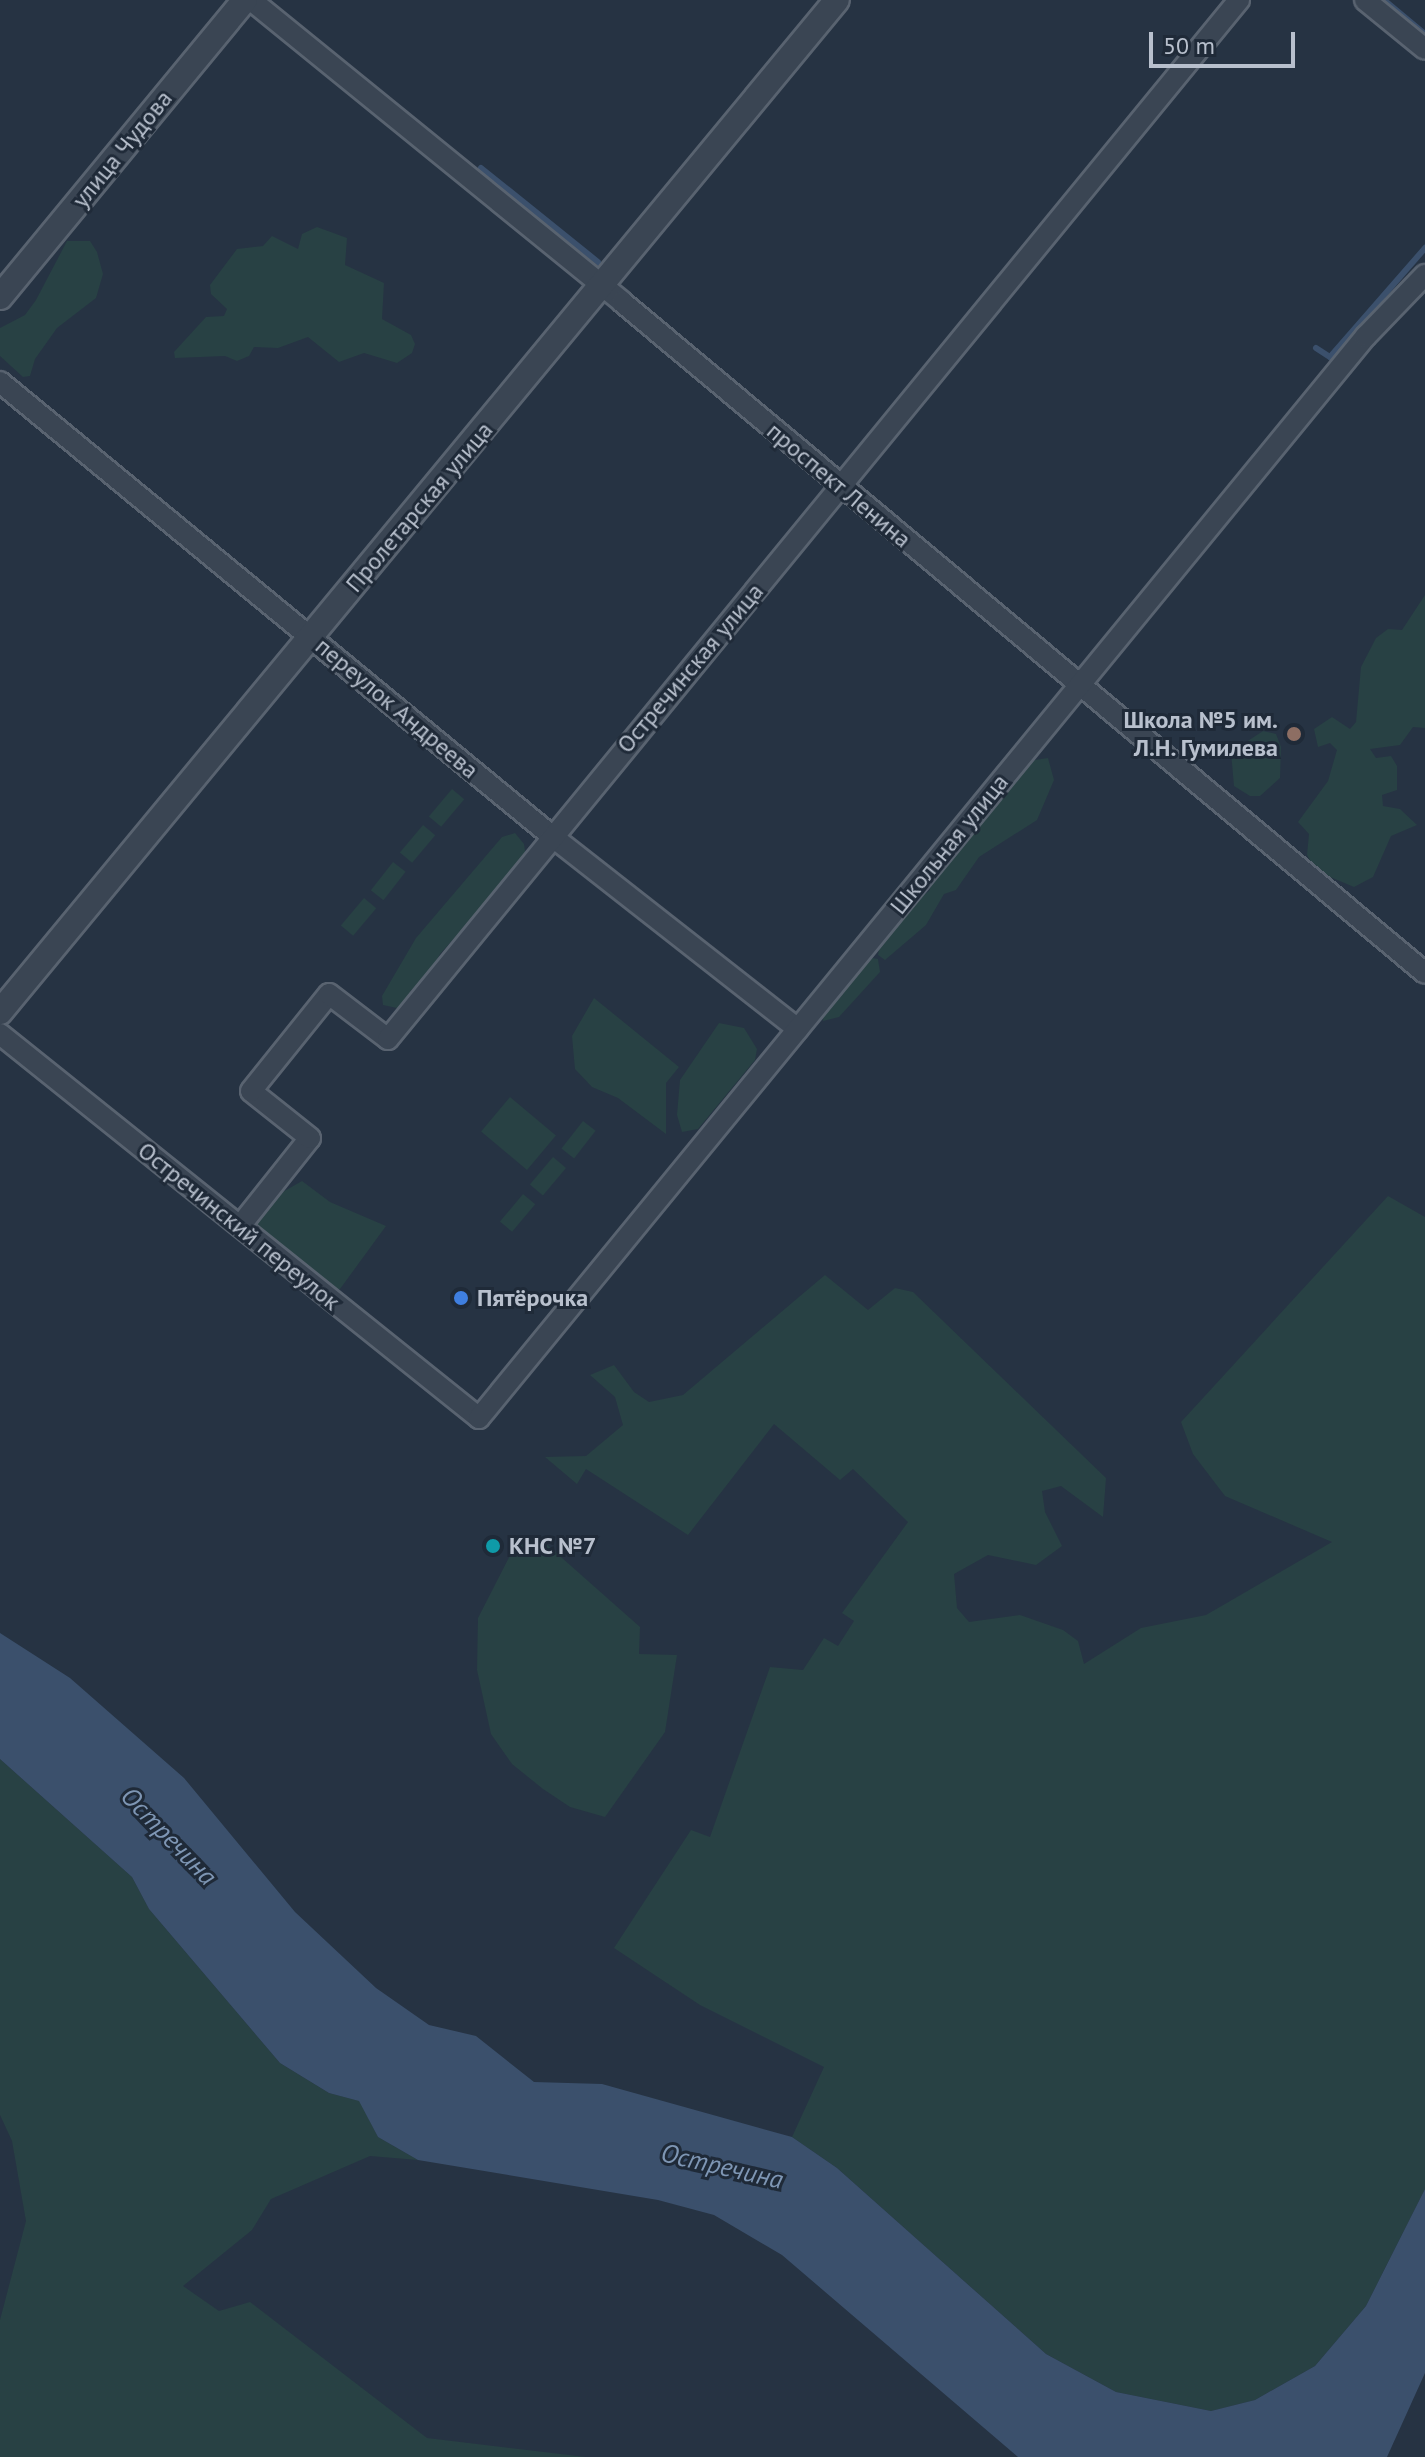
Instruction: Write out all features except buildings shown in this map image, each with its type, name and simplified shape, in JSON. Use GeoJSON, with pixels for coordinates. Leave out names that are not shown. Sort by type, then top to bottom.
{"type":"FeatureCollection","features":[{"type":"Feature","properties":{"kind":"street","name":"проспект Ленина"},"geometry":{"type":"LineString","coordinates":[[248,0],[601,286],[1425,973]]}},
{"type":"Feature","properties":{"kind":"street","name":"улица Чудова"},"geometry":{"type":"LineString","coordinates":[[0,297],[248,0]]}},
{"type":"Feature","properties":{"kind":"street","name":"Пролетарская улица"},"geometry":{"type":"LineString","coordinates":[[0,1012],[837,0]]}},
{"type":"Feature","properties":{"kind":"street","name":"Остречинская улица"},"geometry":{"type":"LineString","coordinates":[[240,1226],[310,1138],[251,1091],[329,994],[388,1039],[1239,0]]}},
{"type":"Feature","properties":{"kind":"street"},"geometry":{"type":"LineString","coordinates":[[1365,0],[1425,49]]}},
{"type":"Feature","properties":{"kind":"street","name":"Школьная улица"},"geometry":{"type":"LineString","coordinates":[[479,1418],[1366,336],[1425,275]]}},
{"type":"Feature","properties":{"kind":"street","name":"переулок Андреева"},"geometry":{"type":"LineString","coordinates":[[0,382],[553,837],[798,1029]]}},
{"type":"Feature","properties":{"kind":"street","name":"Остречинский переулок"},"geometry":{"type":"LineString","coordinates":[[0,1034],[479,1418]]}},
{"type":"Feature","properties":{"kind":"green space"},"geometry":{"type":"Polygon","coordinates":[[[317,227],[347,238],[345,265],[384,283],[382,319],[411,335],[415,344],[412,353],[397,363],[364,353],[339,362],[308,337],[278,348],[254,347],[249,356],[237,361],[225,356],[175,358],[174,352],[206,317],[224,316],[227,309],[211,294],[210,285],[237,249],[263,246],[272,236],[298,249],[302,234],[317,227]]]}},
{"type":"Feature","properties":{"kind":"green space"},"geometry":{"type":"Polygon","coordinates":[[[67,241],[90,241],[97,252],[103,274],[96,298],[57,328],[35,359],[30,376],[23,377],[0,356],[0,328],[25,315],[67,241]]]}},
{"type":"Feature","properties":{"kind":"green space"},"geometry":{"type":"Polygon","coordinates":[[[1425,595],[1425,728],[1413,727],[1400,745],[1370,749],[1376,758],[1391,756],[1397,766],[1397,790],[1382,795],[1383,806],[1400,809],[1417,825],[1391,836],[1373,877],[1354,887],[1316,871],[1307,855],[1309,834],[1298,822],[1328,781],[1337,750],[1330,743],[1318,747],[1314,729],[1332,717],[1350,729],[1356,722],[1361,667],[1376,638],[1388,629],[1402,630],[1425,595]]]}},
{"type":"Feature","properties":{"kind":"green space"},"geometry":{"type":"Polygon","coordinates":[[[1263,731],[1276,734],[1281,747],[1280,778],[1260,796],[1250,796],[1234,786],[1231,752],[1263,731]]]}},
{"type":"Feature","properties":{"kind":"green space"},"geometry":{"type":"Polygon","coordinates":[[[1048,758],[1054,780],[1037,820],[979,857],[956,890],[944,894],[926,925],[885,960],[878,955],[880,943],[903,919],[905,909],[929,891],[939,866],[956,854],[1011,787],[1013,775],[1035,760],[1048,758]]]}},
{"type":"Feature","properties":{"kind":"green space"},"geometry":{"type":"Polygon","coordinates":[[[452,789],[464,799],[441,827],[429,817],[452,789]]]}},
{"type":"Feature","properties":{"kind":"green space"},"geometry":{"type":"Polygon","coordinates":[[[423,825],[435,835],[412,863],[400,853],[423,825]]]}},
{"type":"Feature","properties":{"kind":"green space"},"geometry":{"type":"Polygon","coordinates":[[[515,833],[524,844],[526,858],[440,954],[424,984],[411,990],[406,1003],[397,1008],[383,1005],[382,996],[416,938],[502,837],[515,833]]]}},
{"type":"Feature","properties":{"kind":"green space"},"geometry":{"type":"Polygon","coordinates":[[[393,862],[406,872],[383,900],[371,890],[393,862]]]}},
{"type":"Feature","properties":{"kind":"green space"},"geometry":{"type":"Polygon","coordinates":[[[364,898],[376,908],[353,936],[341,926],[364,898]]]}},
{"type":"Feature","properties":{"kind":"green space"},"geometry":{"type":"Polygon","coordinates":[[[872,958],[878,959],[880,972],[839,1017],[823,1021],[824,1011],[872,958]]]}},
{"type":"Feature","properties":{"kind":"green space"},"geometry":{"type":"Polygon","coordinates":[[[594,998],[679,1067],[666,1083],[666,1134],[618,1098],[592,1087],[575,1069],[572,1036],[594,998]]]}},
{"type":"Feature","properties":{"kind":"green space"},"geometry":{"type":"Polygon","coordinates":[[[719,1023],[744,1028],[757,1049],[755,1060],[698,1129],[682,1132],[677,1115],[680,1080],[719,1023]]]}},
{"type":"Feature","properties":{"kind":"green space"},"geometry":{"type":"Polygon","coordinates":[[[510,1097],[556,1136],[527,1170],[481,1131],[510,1097]]]}},
{"type":"Feature","properties":{"kind":"green space"},"geometry":{"type":"Polygon","coordinates":[[[583,1121],[596,1131],[574,1158],[561,1149],[583,1121]]]}},
{"type":"Feature","properties":{"kind":"green space"},"geometry":{"type":"Polygon","coordinates":[[[553,1157],[566,1168],[543,1196],[530,1185],[553,1157]]]}},
{"type":"Feature","properties":{"kind":"green space"},"geometry":{"type":"Polygon","coordinates":[[[302,1181],[330,1202],[386,1226],[340,1289],[324,1289],[273,1247],[253,1222],[267,1201],[302,1181]]]}},
{"type":"Feature","properties":{"kind":"green space"},"geometry":{"type":"Polygon","coordinates":[[[523,1194],[535,1204],[512,1232],[500,1222],[523,1194]]]}},
{"type":"Feature","properties":{"kind":"green space"},"geometry":{"type":"Polygon","coordinates":[[[1388,1196],[1425,1217],[1425,2189],[1366,2306],[1315,2366],[1255,2400],[1211,2411],[1116,2392],[1046,2354],[837,2168],[792,2137],[824,2067],[700,2005],[614,1948],[691,1830],[710,1837],[770,1667],[803,1670],[824,1638],[838,1646],[854,1621],[842,1613],[908,1522],[853,1469],[840,1480],[774,1424],[688,1535],[586,1469],[577,1484],[545,1457],[586,1456],[623,1425],[615,1397],[590,1375],[614,1365],[634,1392],[649,1402],[683,1395],[825,1275],[868,1310],[895,1288],[913,1292],[1106,1478],[1103,1517],[1061,1486],[1042,1491],[1045,1512],[1062,1546],[1036,1565],[988,1555],[954,1574],[957,1608],[969,1622],[1020,1615],[1063,1630],[1078,1641],[1084,1664],[1141,1628],[1206,1615],[1332,1542],[1225,1496],[1193,1454],[1181,1422],[1388,1196]]]}},
{"type":"Feature","properties":{"kind":"green space"},"geometry":{"type":"Polygon","coordinates":[[[520,1536],[544,1542],[640,1627],[639,1654],[677,1655],[665,1732],[605,1817],[570,1807],[543,1789],[512,1764],[491,1734],[477,1670],[478,1618],[520,1536]]]}},
{"type":"Feature","properties":{"kind":"green space"},"geometry":{"type":"Polygon","coordinates":[[[0,1759],[132,1877],[149,1909],[280,2063],[329,2093],[360,2101],[378,2137],[418,2160],[370,2156],[271,2199],[252,2230],[183,2286],[219,2311],[250,2302],[427,2438],[586,2457],[0,2457],[0,2320],[26,2221],[12,2141],[0,2115],[0,1759]]]}},
{"type":"Feature","properties":{"kind":"water","name":"Остречина"},"geometry":{"type":"Polygon","coordinates":[[[0,1633],[70,1678],[184,1778],[295,1912],[376,1988],[429,2025],[476,2036],[534,2082],[602,2084],[792,2137],[837,2168],[1046,2354],[1116,2392],[1211,2411],[1255,2400],[1315,2366],[1366,2306],[1425,2189],[1425,2373],[1387,2457],[1018,2457],[782,2255],[714,2215],[658,2200],[418,2160],[378,2137],[359,2101],[329,2093],[280,2063],[149,1909],[132,1877],[0,1759],[0,1633]]]}},
{"type":"Feature","properties":{"kind":"waterway"},"geometry":{"type":"LineString","coordinates":[[1384,0],[1425,34]]}},
{"type":"Feature","properties":{"kind":"waterway"},"geometry":{"type":"LineString","coordinates":[[481,168],[598,262]]}},
{"type":"Feature","properties":{"kind":"waterway"},"geometry":{"type":"LineString","coordinates":[[1316,348],[1330,357],[1425,248]]}},
{"type":"Feature","properties":{"kind":"place","name":"Школа №5 им. Л.Н. Гумилева"},"geometry":{"type":"Point","coordinates":[1294,734]}},
{"type":"Feature","properties":{"kind":"place","name":"Пятёрочка"},"geometry":{"type":"Point","coordinates":[461,1298]}},
{"type":"Feature","properties":{"kind":"place","name":"КНС №7"},"geometry":{"type":"Point","coordinates":[493,1546]}}]}
